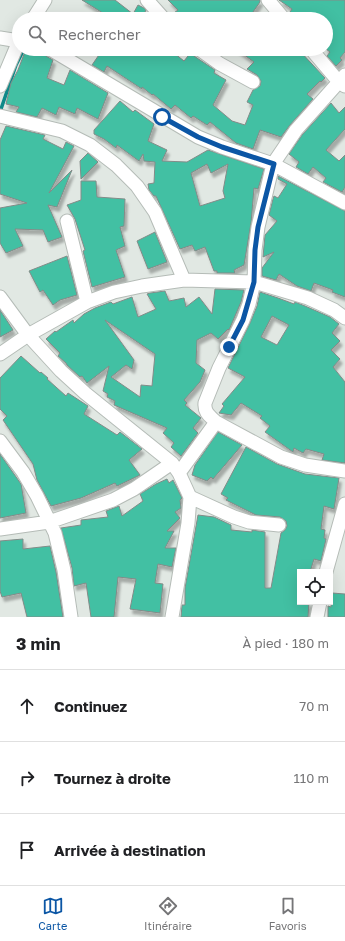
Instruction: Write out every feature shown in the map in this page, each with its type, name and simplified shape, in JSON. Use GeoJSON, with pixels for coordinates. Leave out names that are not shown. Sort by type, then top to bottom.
{"type":"FeatureCollection","features":[{"type":"Feature","properties":{"kind":"street"},"geometry":{"type":"LineString","coordinates":[[37,12],[45,0]]}},
{"type":"Feature","properties":{"kind":"street"},"geometry":{"type":"LineString","coordinates":[[148,0],[158,12]]}},
{"type":"Feature","properties":{"kind":"street"},"geometry":{"type":"LineString","coordinates":[[268,0],[278,12]]}},
{"type":"Feature","properties":{"kind":"street"},"geometry":{"type":"LineString","coordinates":[[0,38],[12,40]]}},
{"type":"Feature","properties":{"kind":"street"},"geometry":{"type":"LineString","coordinates":[[0,86],[13,56]]}},
{"type":"Feature","properties":{"kind":"street"},"geometry":{"type":"LineString","coordinates":[[62,56],[198,137],[222,147],[274,164],[345,203]]}},
{"type":"Feature","properties":{"kind":"street"},"geometry":{"type":"LineString","coordinates":[[209,56],[220,64],[253,82]]}},
{"type":"Feature","properties":{"kind":"street"},"geometry":{"type":"LineString","coordinates":[[317,56],[343,81],[296,130],[274,164],[258,227],[255,250],[254,282],[243,320],[219,368],[204,409],[206,414],[216,422],[281,457],[305,465],[345,471]]}},
{"type":"Feature","properties":{"kind":"street"},"geometry":{"type":"LineString","coordinates":[[0,116],[62,131],[90,145],[116,165],[137,186],[155,212],[184,280]]}},
{"type":"Feature","properties":{"kind":"street"},"geometry":{"type":"LineString","coordinates":[[67,221],[87,302]]}},
{"type":"Feature","properties":{"kind":"street"},"geometry":{"type":"LineString","coordinates":[[0,354],[28,335],[87,302],[114,292],[184,280],[254,282],[308,298],[334,310],[345,318]]}},
{"type":"Feature","properties":{"kind":"street"},"geometry":{"type":"LineString","coordinates":[[0,297],[28,335],[61,371],[85,393],[175,468],[190,497],[188,523],[172,617]]}},
{"type":"Feature","properties":{"kind":"street"},"geometry":{"type":"LineString","coordinates":[[0,529],[49,522],[113,500],[175,468],[216,422]]}},
{"type":"Feature","properties":{"kind":"street"},"geometry":{"type":"LineString","coordinates":[[0,441],[23,472],[37,496],[55,534],[60,549],[71,617]]}},
{"type":"Feature","properties":{"kind":"street"},"geometry":{"type":"LineString","coordinates":[[190,497],[234,517],[249,522],[279,526]]}},
{"type":"Feature","properties":{"kind":"street"},"geometry":{"type":"LineString","coordinates":[[327,569],[345,504]]}},
{"type":"Feature","properties":{"kind":"street"},"geometry":{"type":"LineString","coordinates":[[317,617],[319,605]]}},
{"type":"Feature","properties":{"kind":"building"},"geometry":{"type":"Polygon","coordinates":[[[82,0],[115,0],[130,12],[101,12],[82,0]]]}},
{"type":"Feature","properties":{"kind":"building"},"geometry":{"type":"Polygon","coordinates":[[[168,0],[260,0],[253,12],[175,12],[178,10],[168,0]]]}},
{"type":"Feature","properties":{"kind":"building"},"geometry":{"type":"Polygon","coordinates":[[[279,0],[345,0],[345,52],[340,58],[342,60],[336,66],[327,56],[333,56],[333,12],[290,12],[292,9],[279,0]]]}},
{"type":"Feature","properties":{"kind":"building"},"geometry":{"type":"Polygon","coordinates":[[[138,5],[146,10],[145,12],[134,12],[138,5]]]}},
{"type":"Feature","properties":{"kind":"building"},"geometry":{"type":"Polygon","coordinates":[[[23,56],[46,56],[53,60],[47,78],[64,85],[70,70],[108,93],[98,119],[77,108],[75,114],[59,107],[56,115],[42,108],[37,117],[16,112],[19,107],[6,104],[11,83],[23,56]]]}},
{"type":"Feature","properties":{"kind":"building"},"geometry":{"type":"Polygon","coordinates":[[[98,56],[178,56],[184,61],[188,56],[194,56],[215,70],[214,73],[226,80],[213,105],[232,121],[245,125],[253,105],[247,102],[253,90],[260,86],[261,81],[257,75],[247,69],[254,62],[246,56],[305,56],[325,78],[307,94],[313,99],[281,137],[260,130],[253,149],[236,143],[210,122],[207,125],[193,116],[191,118],[175,105],[171,109],[153,94],[152,95],[142,87],[142,89],[107,66],[104,72],[92,65],[98,56]]]}},
{"type":"Feature","properties":{"kind":"building"},"geometry":{"type":"Polygon","coordinates":[[[120,101],[133,112],[135,110],[154,124],[148,141],[167,150],[162,161],[187,162],[208,150],[264,169],[258,189],[254,188],[251,223],[244,265],[234,270],[235,273],[217,273],[217,271],[214,271],[205,247],[195,251],[192,245],[180,249],[156,196],[154,196],[149,190],[148,184],[154,183],[155,162],[144,161],[143,154],[139,161],[117,145],[116,148],[94,134],[94,130],[120,101]],[[207,164],[191,173],[200,206],[225,198],[223,191],[228,164],[211,173],[207,164]]]}},
{"type":"Feature","properties":{"kind":"building"},"geometry":{"type":"Polygon","coordinates":[[[331,103],[339,113],[345,107],[345,129],[326,150],[339,161],[345,155],[345,187],[342,192],[323,182],[326,178],[313,167],[308,174],[296,167],[299,162],[289,154],[302,135],[331,103]]]}},
{"type":"Feature","properties":{"kind":"building"},"geometry":{"type":"Polygon","coordinates":[[[6,126],[45,135],[43,139],[63,149],[66,142],[74,146],[49,193],[72,170],[57,207],[48,205],[62,237],[48,242],[43,230],[15,229],[23,246],[6,253],[0,243],[0,208],[27,203],[0,194],[0,140],[6,126]]]}},
{"type":"Feature","properties":{"kind":"building"},"geometry":{"type":"Polygon","coordinates":[[[88,153],[98,162],[81,179],[80,161],[88,153]]]}},
{"type":"Feature","properties":{"kind":"building"},"geometry":{"type":"Polygon","coordinates":[[[278,176],[345,211],[345,297],[332,292],[333,290],[314,283],[311,291],[297,286],[279,274],[276,280],[262,276],[262,268],[274,252],[263,257],[265,235],[277,221],[269,215],[273,199],[274,196],[278,198],[287,184],[278,179],[278,176]]]}},
{"type":"Feature","properties":{"kind":"building"},"geometry":{"type":"Polygon","coordinates":[[[81,181],[96,181],[97,197],[125,199],[124,226],[120,227],[125,246],[116,250],[125,277],[92,287],[83,251],[85,250],[75,219],[67,205],[81,200],[81,181]]]}},
{"type":"Feature","properties":{"kind":"building"},"geometry":{"type":"Polygon","coordinates":[[[155,232],[167,262],[148,269],[137,241],[155,232]]]}},
{"type":"Feature","properties":{"kind":"building"},"geometry":{"type":"Polygon","coordinates":[[[67,256],[77,295],[60,300],[53,305],[43,290],[40,292],[29,271],[67,256]]]}},
{"type":"Feature","properties":{"kind":"building"},"geometry":{"type":"Polygon","coordinates":[[[215,289],[244,290],[241,302],[229,330],[228,329],[218,339],[211,333],[197,340],[196,363],[205,370],[200,382],[184,400],[187,403],[185,405],[201,418],[193,428],[198,433],[181,456],[171,447],[174,443],[163,433],[167,428],[114,405],[115,401],[107,397],[108,394],[103,391],[109,366],[87,383],[82,376],[80,377],[58,356],[60,353],[46,339],[55,331],[56,332],[73,320],[74,323],[84,314],[111,302],[113,304],[132,297],[138,317],[156,309],[147,294],[150,293],[165,291],[169,301],[184,298],[186,307],[199,297],[212,314],[215,289]],[[105,320],[134,360],[132,369],[126,365],[111,377],[140,397],[141,385],[152,386],[155,354],[105,320]]]}},
{"type":"Feature","properties":{"kind":"building"},"geometry":{"type":"Polygon","coordinates":[[[260,292],[294,304],[295,302],[305,306],[330,317],[339,324],[332,333],[340,341],[331,350],[340,359],[333,367],[345,382],[345,463],[322,460],[324,454],[306,449],[303,453],[294,448],[293,452],[265,432],[270,426],[260,418],[262,416],[241,403],[231,415],[219,413],[224,406],[222,404],[245,377],[228,368],[257,306],[260,292]],[[272,316],[261,337],[277,345],[289,325],[272,316]]]}},
{"type":"Feature","properties":{"kind":"building"},"geometry":{"type":"Polygon","coordinates":[[[0,310],[13,330],[0,337],[0,310]]]}},
{"type":"Feature","properties":{"kind":"building"},"geometry":{"type":"Polygon","coordinates":[[[21,356],[48,378],[47,379],[66,396],[68,393],[88,406],[84,414],[117,435],[120,432],[142,449],[129,460],[140,475],[117,486],[115,483],[81,498],[51,506],[37,480],[33,464],[3,420],[7,416],[0,409],[0,378],[21,356]]]}},
{"type":"Feature","properties":{"kind":"building"},"geometry":{"type":"Polygon","coordinates":[[[218,432],[242,445],[213,479],[211,477],[207,481],[192,475],[195,465],[218,432]]]}},
{"type":"Feature","properties":{"kind":"building"},"geometry":{"type":"Polygon","coordinates":[[[246,447],[277,464],[305,474],[339,478],[334,509],[324,506],[321,529],[325,530],[324,538],[326,539],[321,561],[314,559],[311,569],[297,569],[297,605],[309,605],[308,617],[181,617],[182,605],[185,605],[185,588],[198,515],[214,517],[231,525],[231,530],[252,532],[252,530],[265,532],[265,588],[271,588],[281,533],[287,526],[286,521],[280,517],[256,515],[226,500],[228,498],[221,494],[246,447]]]}},
{"type":"Feature","properties":{"kind":"building"},"geometry":{"type":"Polygon","coordinates":[[[0,454],[21,484],[26,513],[0,518],[0,454]]]}},
{"type":"Feature","properties":{"kind":"building"},"geometry":{"type":"Polygon","coordinates":[[[167,479],[169,483],[173,480],[182,498],[180,500],[181,508],[175,512],[180,518],[167,531],[174,531],[165,548],[176,548],[172,567],[158,564],[155,583],[163,584],[160,613],[130,609],[136,579],[118,577],[114,617],[91,617],[86,583],[74,586],[72,568],[61,528],[81,525],[81,520],[108,517],[106,511],[119,506],[122,516],[143,501],[140,494],[167,479]]]}},
{"type":"Feature","properties":{"kind":"building"},"geometry":{"type":"Polygon","coordinates":[[[23,539],[23,549],[50,546],[56,572],[63,617],[27,617],[21,593],[2,597],[0,591],[0,541],[23,539]]]}},
{"type":"Feature","properties":{"kind":"building"},"geometry":{"type":"Polygon","coordinates":[[[333,593],[345,594],[345,617],[328,617],[328,606],[331,607],[331,605],[333,605],[333,593]]]}},
{"type":"Feature","properties":{"kind":"waterway"},"geometry":{"type":"LineString","coordinates":[[0,112],[20,56]]}},
{"type":"Feature","properties":{"kind":"route"},"geometry":{"type":"LineString","coordinates":[[162,117],[198,137],[222,147],[274,164],[258,227],[255,250],[254,282],[249,304],[243,320],[229,347]]}}]}
